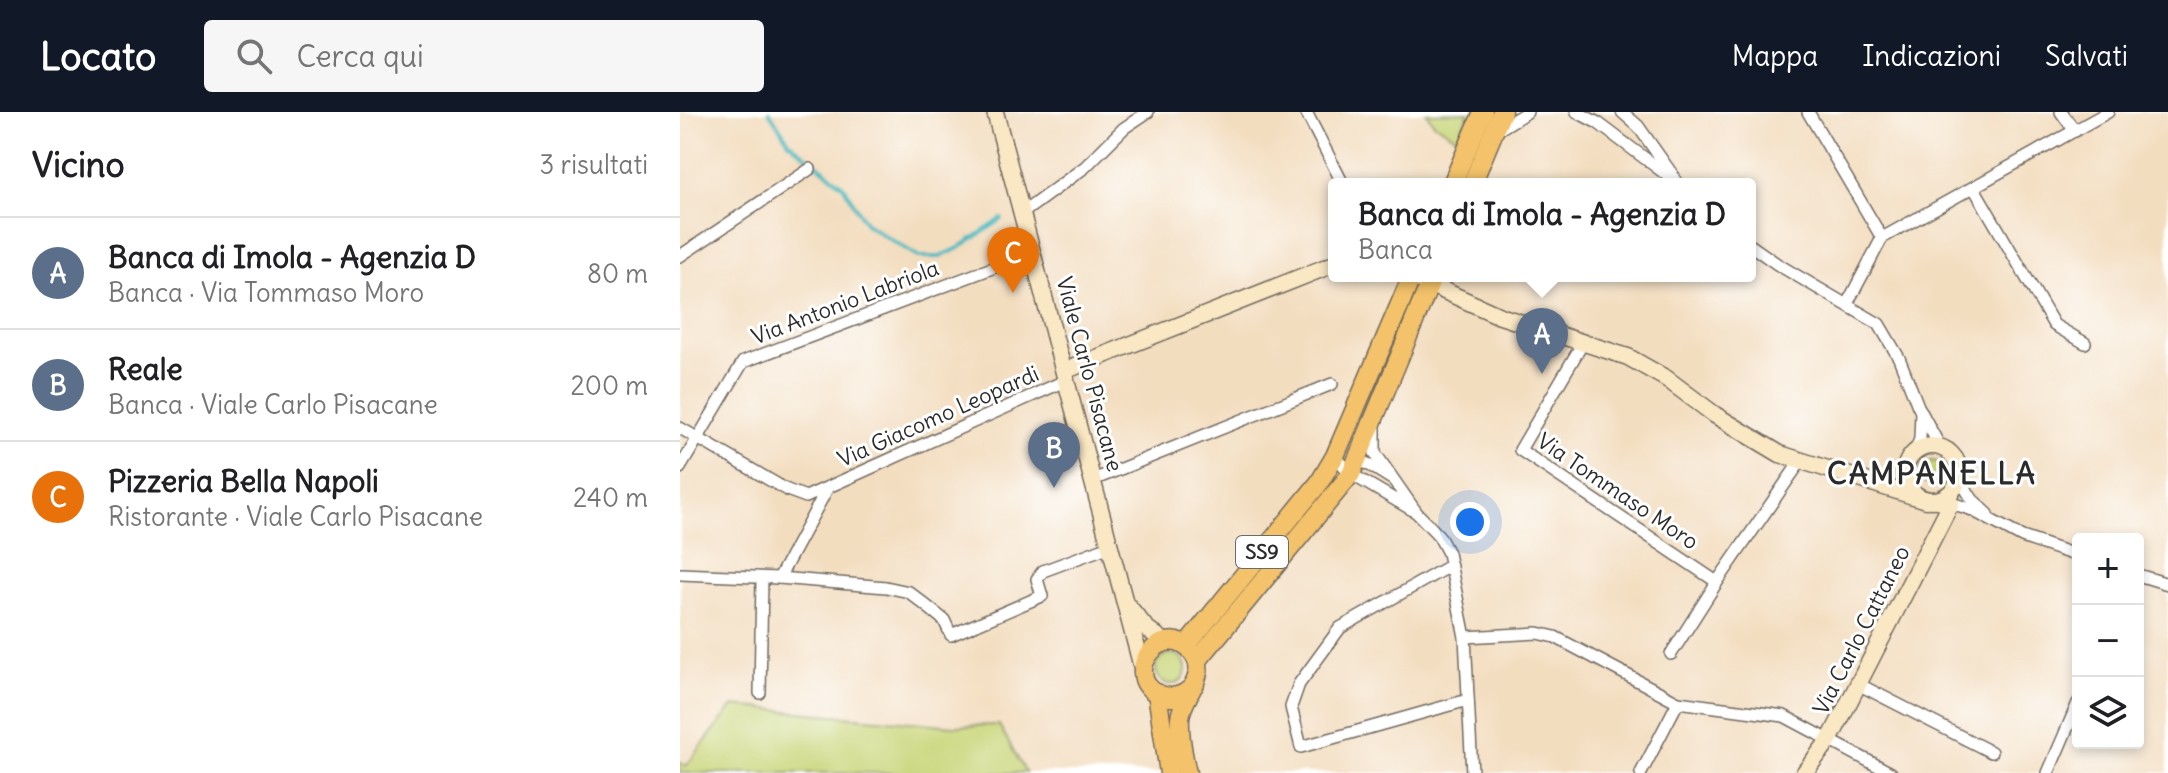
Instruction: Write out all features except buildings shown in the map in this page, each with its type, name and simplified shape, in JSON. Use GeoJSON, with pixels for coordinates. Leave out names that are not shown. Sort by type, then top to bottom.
{"type":"FeatureCollection","features":[{"type":"Feature","properties":{"kind":"main road"},"geometry":{"type":"LineString","coordinates":[[1455,178],[1483,112]]}},
{"type":"Feature","properties":{"kind":"main road"},"geometry":{"type":"LineString","coordinates":[[1474,178],[1502,112]]}},
{"type":"Feature","properties":{"kind":"main road","name":"SS9"},"geometry":{"type":"LineString","coordinates":[[1192,653],[1319,483],[1335,456],[1409,282]]}},
{"type":"Feature","properties":{"kind":"main road","name":"SS9"},"geometry":{"type":"LineString","coordinates":[[1192,653],[1354,467],[1431,282]]}},
{"type":"Feature","properties":{"kind":"main road"},"geometry":{"type":"LineString","coordinates":[[1144,676],[1145,658],[1165,642],[1179,643],[1192,653],[1199,668],[1180,715],[1187,773]]}},
{"type":"Feature","properties":{"kind":"main road","name":"Viale Carlo Pisacane"},"geometry":{"type":"LineString","coordinates":[[1144,676],[1157,693],[1170,768]]}},
{"type":"Feature","properties":{"kind":"main road"},"geometry":{"type":"LineString","coordinates":[[1157,693],[1182,695],[1195,684]]}},
{"type":"Feature","properties":{"kind":"street","name":"Viale Carlo Pisacane"},"geometry":{"type":"LineString","coordinates":[[995,112],[1144,676]]}},
{"type":"Feature","properties":{"kind":"street"},"geometry":{"type":"LineString","coordinates":[[1021,214],[1085,167],[1124,128],[1148,112]]}},
{"type":"Feature","properties":{"kind":"street"},"geometry":{"type":"LineString","coordinates":[[1306,112],[1340,178]]}},
{"type":"Feature","properties":{"kind":"street"},"geometry":{"type":"LineString","coordinates":[[1492,134],[1527,112]]}},
{"type":"Feature","properties":{"kind":"street"},"geometry":{"type":"LineString","coordinates":[[1577,112],[1598,123],[1671,178]]}},
{"type":"Feature","properties":{"kind":"street"},"geometry":{"type":"LineString","coordinates":[[1622,112],[1638,126],[1675,178]]}},
{"type":"Feature","properties":{"kind":"street"},"geometry":{"type":"LineString","coordinates":[[1808,112],[1882,238]]}},
{"type":"Feature","properties":{"kind":"street"},"geometry":{"type":"LineString","coordinates":[[2061,112],[2075,131]]}},
{"type":"Feature","properties":{"kind":"street"},"geometry":{"type":"LineString","coordinates":[[1847,304],[1882,238],[2108,112]]}},
{"type":"Feature","properties":{"kind":"street"},"geometry":{"type":"LineString","coordinates":[[680,256],[810,169]]}},
{"type":"Feature","properties":{"kind":"street"},"geometry":{"type":"LineString","coordinates":[[1974,188],[2054,325],[2085,343]]}},
{"type":"Feature","properties":{"kind":"street"},"geometry":{"type":"LineString","coordinates":[[1756,249],[1879,324],[1887,334],[1940,447],[1953,456],[1959,478],[1972,499],[1997,523]]}},
{"type":"Feature","properties":{"kind":"street","name":"Via Antonio Labriola"},"geometry":{"type":"LineString","coordinates":[[680,468],[743,362],[1032,253]]}},
{"type":"Feature","properties":{"kind":"street"},"geometry":{"type":"LineString","coordinates":[[1066,376],[1328,267]]}},
{"type":"Feature","properties":{"kind":"street"},"geometry":{"type":"LineString","coordinates":[[1436,282],[1500,316],[1628,357],[1667,379],[1763,446],[1800,462],[1938,501],[1997,523],[2022,537],[2072,554]]}},
{"type":"Feature","properties":{"kind":"street","name":"Via Tommaso Moro"},"geometry":{"type":"LineString","coordinates":[[1584,341],[1520,450],[1717,582]]}},
{"type":"Feature","properties":{"kind":"street","name":"Via Giacomo Leopardi"},"geometry":{"type":"LineString","coordinates":[[680,428],[787,490],[806,497],[1066,376]]}},
{"type":"Feature","properties":{"kind":"street"},"geometry":{"type":"LineString","coordinates":[[1093,480],[1332,384]]}},
{"type":"Feature","properties":{"kind":"street"},"geometry":{"type":"LineString","coordinates":[[1921,411],[1920,439],[1911,458],[1906,481],[1917,496],[1938,501]]}},
{"type":"Feature","properties":{"kind":"street"},"geometry":{"type":"LineString","coordinates":[[1377,412],[1375,453],[1416,512],[1439,536],[1451,565],[1465,637],[1472,773]]}},
{"type":"Feature","properties":{"kind":"street"},"geometry":{"type":"LineString","coordinates":[[1860,480],[1894,475],[1922,448],[1940,447]]}},
{"type":"Feature","properties":{"kind":"street"},"geometry":{"type":"LineString","coordinates":[[1335,456],[1416,512]]}},
{"type":"Feature","properties":{"kind":"street"},"geometry":{"type":"LineString","coordinates":[[1671,654],[1800,462]]}},
{"type":"Feature","properties":{"kind":"street"},"geometry":{"type":"LineString","coordinates":[[1354,467],[1395,482]]}},
{"type":"Feature","properties":{"kind":"street","name":"Via Carlo Cattaneo"},"geometry":{"type":"LineString","coordinates":[[1804,773],[1830,739],[1858,684],[1938,501],[1952,492],[1959,478]]}},
{"type":"Feature","properties":{"kind":"street","name":"Via Giacomo Leopardi"},"geometry":{"type":"LineString","coordinates":[[779,578],[827,489]]}},
{"type":"Feature","properties":{"kind":"street"},"geometry":{"type":"LineString","coordinates":[[680,574],[779,578],[886,587],[909,592],[944,620],[951,635],[1042,596],[1037,579],[1043,571],[1110,546]]}},
{"type":"Feature","properties":{"kind":"street"},"geometry":{"type":"LineString","coordinates":[[1451,565],[1340,628],[1299,684],[1291,707],[1301,747],[1468,700]]}},
{"type":"Feature","properties":{"kind":"street"},"geometry":{"type":"LineString","coordinates":[[2144,576],[2167,581]]}},
{"type":"Feature","properties":{"kind":"street"},"geometry":{"type":"LineString","coordinates":[[760,693],[762,579]]}},
{"type":"Feature","properties":{"kind":"street","name":"Viale Carlo Pisacane"},"geometry":{"type":"LineString","coordinates":[[1125,602],[1146,628],[1165,642]]}},
{"type":"Feature","properties":{"kind":"street"},"geometry":{"type":"LineString","coordinates":[[1465,637],[1538,633],[1555,637],[1678,702],[1775,713],[1804,725],[1891,773]]}},
{"type":"Feature","properties":{"kind":"street"},"geometry":{"type":"LineString","coordinates":[[1858,684],[1991,752]]}},
{"type":"Feature","properties":{"kind":"street"},"geometry":{"type":"LineString","coordinates":[[1641,773],[1678,702]]}},
{"type":"Feature","properties":{"kind":"street"},"geometry":{"type":"LineString","coordinates":[[2048,773],[2072,717]]}},
{"type":"Feature","properties":{"kind":"green space"},"geometry":{"type":"Polygon","coordinates":[[[1469,112],[1458,138],[1434,123],[1426,113],[1469,112]]]}},
{"type":"Feature","properties":{"kind":"green space"},"geometry":{"type":"Polygon","coordinates":[[[1932,461],[1941,464],[1944,473],[1941,482],[1932,485],[1923,482],[1920,473],[1923,464],[1932,461]]]}},
{"type":"Feature","properties":{"kind":"green space"},"geometry":{"type":"Polygon","coordinates":[[[1171,654],[1182,658],[1186,669],[1182,680],[1171,684],[1160,680],[1156,669],[1160,658],[1171,654]]]}},
{"type":"Feature","properties":{"kind":"green space"},"geometry":{"type":"Polygon","coordinates":[[[733,706],[955,726],[999,725],[1026,773],[680,773],[680,762],[686,766],[733,706]]]}},
{"type":"Feature","properties":{"kind":"waterway"},"geometry":{"type":"LineString","coordinates":[[769,112],[790,143],[843,185],[866,224],[919,257],[940,257],[1002,219]]}},
{"type":"Feature","properties":{"kind":"place","name":"Pizzeria Bella Napoli"},"geometry":{"type":"Point","coordinates":[1013,293]}},
{"type":"Feature","properties":{"kind":"place","name":"Banca di Imola - Agenzia D"},"geometry":{"type":"Point","coordinates":[1542,374]}},
{"type":"Feature","properties":{"kind":"place","name":"Reale"},"geometry":{"type":"Point","coordinates":[1054,488]}},
{"type":"Feature","properties":{"kind":"district","name":"CAMPANELLA"},"geometry":{"type":"Point","coordinates":[1932,474]}}]}
